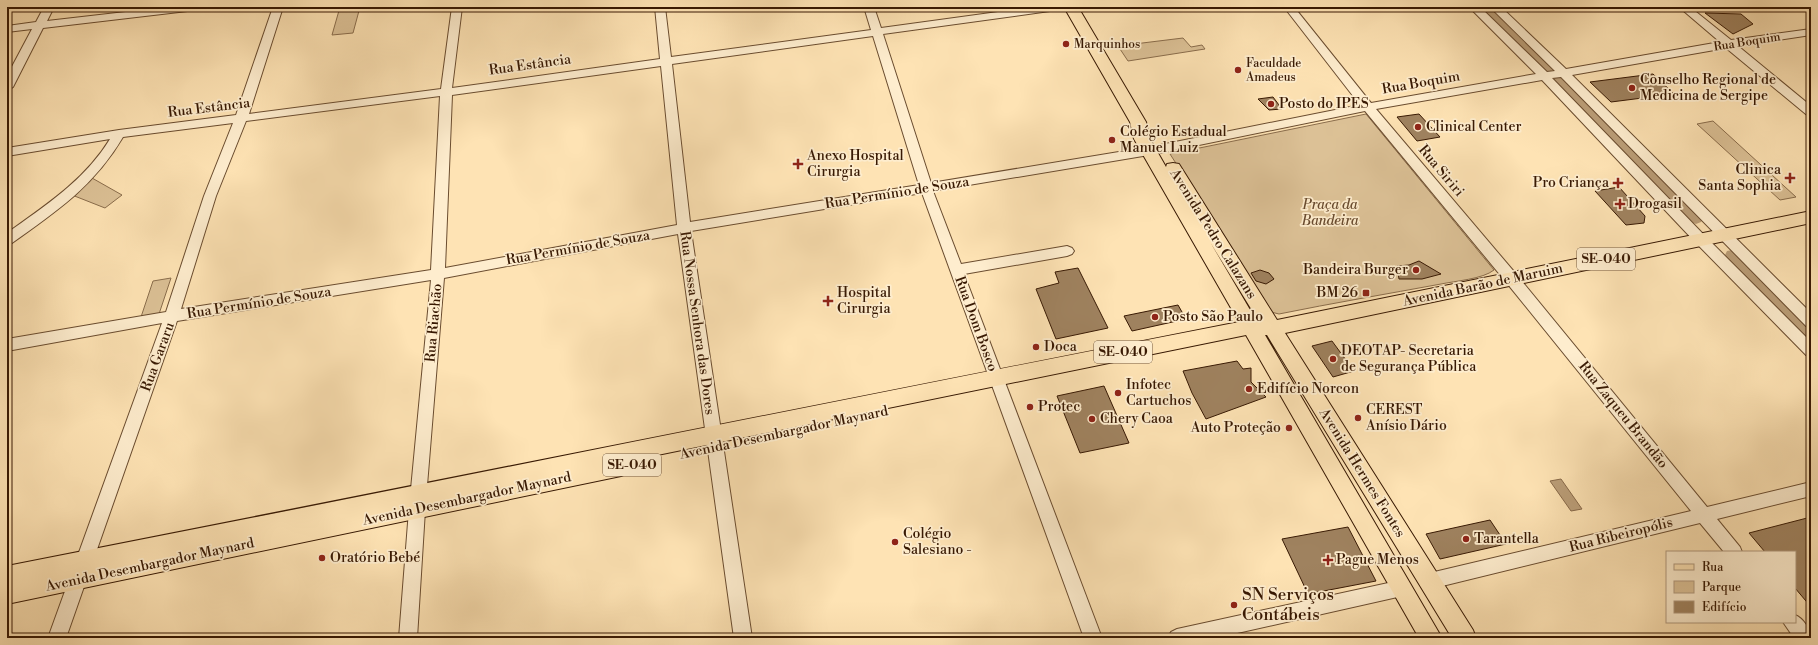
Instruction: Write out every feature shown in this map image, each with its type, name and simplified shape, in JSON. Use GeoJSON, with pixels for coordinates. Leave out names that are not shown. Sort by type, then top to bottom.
{"type":"FeatureCollection","features":[{"type":"Feature","properties":{"kind":"main road","name":"Avenida Pedro Calazans"},"geometry":{"type":"LineString","coordinates":[[1071,7],[1138,122],[1142,139],[1155,150],[1260,331]]}},
{"type":"Feature","properties":{"kind":"main road","name":"Avenida Barão de Maruim"},"geometry":{"type":"LineString","coordinates":[[1260,331],[1720,232],[1811,217]]}},
{"type":"Feature","properties":{"kind":"main road","name":"Avenida Desembargador Maynard"},"geometry":{"type":"LineString","coordinates":[[7,594],[82,570],[1260,331]]}},
{"type":"Feature","properties":{"kind":"main road","name":"Avenida Hermes Fontes"},"geometry":{"type":"LineString","coordinates":[[1260,331],[1430,581],[1465,638]]}},
{"type":"Feature","properties":{"kind":"main road","name":"Avenida Hermes Fontes"},"geometry":{"type":"LineString","coordinates":[[1260,331],[1431,638]]}},
{"type":"Feature","properties":{"kind":"main road","name":"Avenida Desembargador Maynard"},"geometry":{"type":"LineString","coordinates":[[7,576],[82,570]]}},
{"type":"Feature","properties":{"kind":"street"},"geometry":{"type":"LineString","coordinates":[[7,87],[49,7]]}},
{"type":"Feature","properties":{"kind":"street"},"geometry":{"type":"LineString","coordinates":[[7,29],[196,7]]}},
{"type":"Feature","properties":{"kind":"street","name":"Rua Gararu"},"geometry":{"type":"LineString","coordinates":[[58,638],[172,316],[210,196],[241,119],[278,7]]}},
{"type":"Feature","properties":{"kind":"street","name":"Rua Riachão"},"geometry":{"type":"LineString","coordinates":[[408,638],[418,502],[438,274],[446,92],[457,7]]}},
{"type":"Feature","properties":{"kind":"street","name":"Rua Nossa Senhora das Dores"},"geometry":{"type":"LineString","coordinates":[[660,7],[684,228],[743,638]]}},
{"type":"Feature","properties":{"kind":"street","name":"Rua Dom Bosco"},"geometry":{"type":"LineString","coordinates":[[869,7],[926,188],[1093,638]]}},
{"type":"Feature","properties":{"kind":"street","name":"Rua Estância"},"geometry":{"type":"LineString","coordinates":[[7,152],[119,134],[446,92],[1057,7]]}},
{"type":"Feature","properties":{"kind":"street","name":"Rua Siriri"},"geometry":{"type":"LineString","coordinates":[[1289,7],[1368,107],[1511,278]]}},
{"type":"Feature","properties":{"kind":"street"},"geometry":{"type":"LineString","coordinates":[[1474,7],[1555,75],[1720,232],[1811,322]]}},
{"type":"Feature","properties":{"kind":"street"},"geometry":{"type":"LineString","coordinates":[[1495,7],[1698,237],[1811,351]]}},
{"type":"Feature","properties":{"kind":"street"},"geometry":{"type":"LineString","coordinates":[[1684,7],[1811,112]]}},
{"type":"Feature","properties":{"kind":"street","name":"Rua Boquim"},"geometry":{"type":"LineString","coordinates":[[1155,150],[1368,107],[1728,44],[1811,32]]}},
{"type":"Feature","properties":{"kind":"street"},"geometry":{"type":"LineString","coordinates":[[7,240],[56,204],[82,182],[100,163],[119,134]]}},
{"type":"Feature","properties":{"kind":"street","name":"Rua Permínio de Souza"},"geometry":{"type":"LineString","coordinates":[[7,345],[172,316],[438,274],[684,228],[1155,150]]}},
{"type":"Feature","properties":{"kind":"street"},"geometry":{"type":"LineString","coordinates":[[956,270],[1066,251]]}},
{"type":"Feature","properties":{"kind":"street","name":"Rua Zaqueu Brandão"},"geometry":{"type":"LineString","coordinates":[[1511,278],[1733,551]]}},
{"type":"Feature","properties":{"kind":"street","name":"Rua Ribeiropólis"},"geometry":{"type":"LineString","coordinates":[[1430,581],[1811,489]]}},
{"type":"Feature","properties":{"kind":"street"},"geometry":{"type":"LineString","coordinates":[[1177,638],[1402,588]]}},
{"type":"Feature","properties":{"kind":"street"},"geometry":{"type":"LineString","coordinates":[[1793,623],[1805,638]]}},
{"type":"Feature","properties":{"kind":"green space"},"geometry":{"type":"Polygon","coordinates":[[[340,7],[360,7],[353,33],[332,35],[340,7]]]}},
{"type":"Feature","properties":{"kind":"green space"},"geometry":{"type":"Polygon","coordinates":[[[1183,38],[1191,47],[1202,45],[1205,49],[1128,61],[1118,46],[1183,38]]]}},
{"type":"Feature","properties":{"kind":"green space","name":"Praça da Bandeira"},"geometry":{"type":"Polygon","coordinates":[[[1366,114],[1494,270],[1483,276],[1469,279],[1279,314],[1271,312],[1170,154],[1366,114]]]}},
{"type":"Feature","properties":{"kind":"green space"},"geometry":{"type":"Polygon","coordinates":[[[1713,121],[1796,197],[1780,200],[1697,124],[1713,121]]]}},
{"type":"Feature","properties":{"kind":"green space"},"geometry":{"type":"Polygon","coordinates":[[[92,178],[122,195],[105,208],[72,195],[92,178]]]}},
{"type":"Feature","properties":{"kind":"green space"},"geometry":{"type":"Polygon","coordinates":[[[171,278],[159,314],[141,317],[153,281],[171,278]]]}},
{"type":"Feature","properties":{"kind":"shaded area"},"geometry":{"type":"Polygon","coordinates":[[[1561,479],[1582,509],[1571,511],[1550,481],[1561,479]]]}},
{"type":"Feature","properties":{"kind":"building"},"geometry":{"type":"Polygon","coordinates":[[[1705,13],[1741,14],[1753,24],[1733,34],[1705,13]]]}},
{"type":"Feature","properties":{"kind":"building","name":"Conselho Regional de Medicina de Sergipe"},"geometry":{"type":"Polygon","coordinates":[[[1653,74],[1674,94],[1611,102],[1590,82],[1653,74]]]}},
{"type":"Feature","properties":{"kind":"building","name":"Posto do IPES"},"geometry":{"type":"Polygon","coordinates":[[[1273,97],[1282,109],[1269,110],[1258,99],[1273,97]]]}},
{"type":"Feature","properties":{"kind":"building","name":"Clinical Center"},"geometry":{"type":"Polygon","coordinates":[[[1419,114],[1440,137],[1417,141],[1397,117],[1419,114]]]}},
{"type":"Feature","properties":{"kind":"building","name":"Drogasil"},"geometry":{"type":"Polygon","coordinates":[[[1619,187],[1645,216],[1644,223],[1626,225],[1595,191],[1619,187]]]}},
{"type":"Feature","properties":{"kind":"building","name":"Bandeira Burger"},"geometry":{"type":"Polygon","coordinates":[[[1419,261],[1441,274],[1422,279],[1399,279],[1397,266],[1409,265],[1419,261]]]}},
{"type":"Feature","properties":{"kind":"building"},"geometry":{"type":"Polygon","coordinates":[[[1078,268],[1108,328],[1056,339],[1036,289],[1059,283],[1055,272],[1078,268]]]}},
{"type":"Feature","properties":{"kind":"building"},"geometry":{"type":"Polygon","coordinates":[[[1260,270],[1269,273],[1274,279],[1266,284],[1256,281],[1251,273],[1260,270]]]}},
{"type":"Feature","properties":{"kind":"building","name":"Posto São Paulo"},"geometry":{"type":"Polygon","coordinates":[[[1178,305],[1186,319],[1132,331],[1124,316],[1178,305]]]}},
{"type":"Feature","properties":{"kind":"building","name":"DEOTAP- Secretaria de Segurança Pública"},"geometry":{"type":"Polygon","coordinates":[[[1332,341],[1354,371],[1333,377],[1312,346],[1332,341]]]}},
{"type":"Feature","properties":{"kind":"building","name":"Edifício Norcon"},"geometry":{"type":"Polygon","coordinates":[[[1237,361],[1243,369],[1251,368],[1251,382],[1266,397],[1206,419],[1192,393],[1183,371],[1237,361]]]}},
{"type":"Feature","properties":{"kind":"building","name":"Chery Caoa"},"geometry":{"type":"Polygon","coordinates":[[[1104,386],[1129,443],[1080,453],[1057,396],[1104,386]]]}},
{"type":"Feature","properties":{"kind":"building"},"geometry":{"type":"Polygon","coordinates":[[[1811,517],[1811,607],[1796,589],[1796,551],[1764,551],[1749,533],[1811,517]]]}},
{"type":"Feature","properties":{"kind":"building","name":"Tarantella"},"geometry":{"type":"Polygon","coordinates":[[[1490,520],[1506,544],[1440,559],[1426,534],[1490,520]]]}},
{"type":"Feature","properties":{"kind":"building","name":"Pague Menos"},"geometry":{"type":"Polygon","coordinates":[[[1348,527],[1376,581],[1308,594],[1282,539],[1348,527]]]}},
{"type":"Feature","properties":{"kind":"waterway"},"geometry":{"type":"LineString","coordinates":[[1483,7],[1696,219]]}},
{"type":"Feature","properties":{"kind":"waterway"},"geometry":{"type":"LineString","coordinates":[[1732,255],[1811,335]]}},
{"type":"Feature","properties":{"kind":"place","name":"Marquinhos"},"geometry":{"type":"Point","coordinates":[1066,44]}},
{"type":"Feature","properties":{"kind":"place","name":"Faculdade Amadeus"},"geometry":{"type":"Point","coordinates":[1238,70]}},
{"type":"Feature","properties":{"kind":"place","name":"Conselho Regional de Medicina de Sergipe"},"geometry":{"type":"Point","coordinates":[1632,88]}},
{"type":"Feature","properties":{"kind":"place","name":"Posto do IPES"},"geometry":{"type":"Point","coordinates":[1271,104]}},
{"type":"Feature","properties":{"kind":"place","name":"Clinical Center"},"geometry":{"type":"Point","coordinates":[1418,127]}},
{"type":"Feature","properties":{"kind":"place","name":"Colégio Estadual Manuel Luiz"},"geometry":{"type":"Point","coordinates":[1112,140]}},
{"type":"Feature","properties":{"kind":"place","name":"Anexo Hospital Cirurgia"},"geometry":{"type":"Point","coordinates":[798,164]}},
{"type":"Feature","properties":{"kind":"place","name":"Clinica Santa Sophia"},"geometry":{"type":"Point","coordinates":[1790,178]}},
{"type":"Feature","properties":{"kind":"place","name":"Pro Criança"},"geometry":{"type":"Point","coordinates":[1618,183]}},
{"type":"Feature","properties":{"kind":"place","name":"Drogasil"},"geometry":{"type":"Point","coordinates":[1620,204]}},
{"type":"Feature","properties":{"kind":"place","name":"Bandeira Burger"},"geometry":{"type":"Point","coordinates":[1416,270]}},
{"type":"Feature","properties":{"kind":"place","name":"BM 26"},"geometry":{"type":"Point","coordinates":[1366,293]}},
{"type":"Feature","properties":{"kind":"place","name":"Hospital Cirurgia"},"geometry":{"type":"Point","coordinates":[828,301]}},
{"type":"Feature","properties":{"kind":"place","name":"Posto São Paulo"},"geometry":{"type":"Point","coordinates":[1155,317]}},
{"type":"Feature","properties":{"kind":"place","name":"Doca"},"geometry":{"type":"Point","coordinates":[1036,347]}},
{"type":"Feature","properties":{"kind":"place","name":"DEOTAP- Secretaria de Segurança Pública"},"geometry":{"type":"Point","coordinates":[1333,359]}},
{"type":"Feature","properties":{"kind":"place","name":"Edifício Norcon"},"geometry":{"type":"Point","coordinates":[1249,389]}},
{"type":"Feature","properties":{"kind":"place","name":"Infotec Cartuchos"},"geometry":{"type":"Point","coordinates":[1118,393]}},
{"type":"Feature","properties":{"kind":"place","name":"Protec"},"geometry":{"type":"Point","coordinates":[1030,407]}},
{"type":"Feature","properties":{"kind":"place","name":"CEREST Anísio Dário"},"geometry":{"type":"Point","coordinates":[1358,418]}},
{"type":"Feature","properties":{"kind":"place","name":"Chery Caoa"},"geometry":{"type":"Point","coordinates":[1092,419]}},
{"type":"Feature","properties":{"kind":"place","name":"Auto Proteção"},"geometry":{"type":"Point","coordinates":[1289,428]}},
{"type":"Feature","properties":{"kind":"place","name":"Tarantella"},"geometry":{"type":"Point","coordinates":[1466,539]}},
{"type":"Feature","properties":{"kind":"place","name":"Colégio Salesiano -"},"geometry":{"type":"Point","coordinates":[895,542]}},
{"type":"Feature","properties":{"kind":"place","name":"Oratório Bebé"},"geometry":{"type":"Point","coordinates":[322,558]}},
{"type":"Feature","properties":{"kind":"place","name":"Pague Menos"},"geometry":{"type":"Point","coordinates":[1328,560]}},
{"type":"Feature","properties":{"kind":"place","name":"SN Serviços Contábeis"},"geometry":{"type":"Point","coordinates":[1234,605]}}]}
